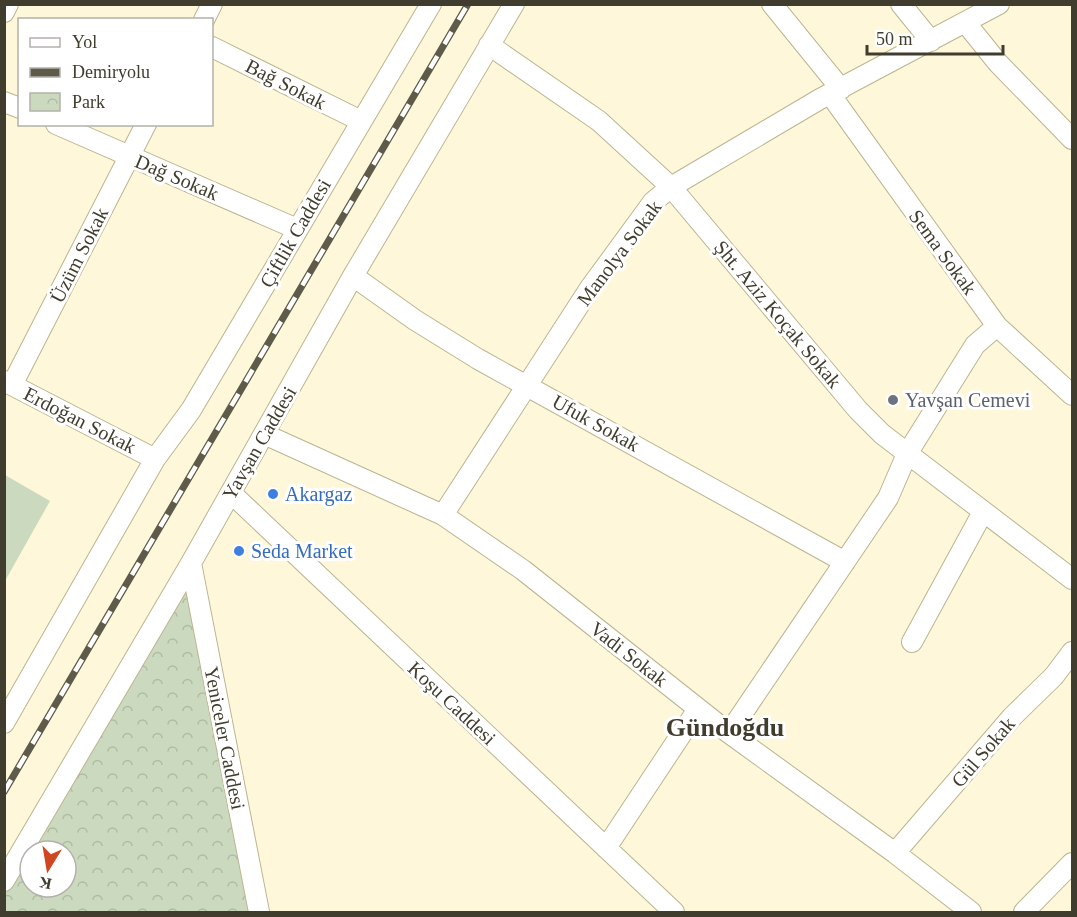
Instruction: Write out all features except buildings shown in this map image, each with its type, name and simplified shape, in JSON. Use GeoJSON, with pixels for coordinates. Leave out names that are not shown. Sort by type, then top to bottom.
{"type":"FeatureCollection","features":[{"type":"Feature","properties":{"kind":"street"},"geometry":{"type":"LineString","coordinates":[[4,12],[8,4]]}},
{"type":"Feature","properties":{"kind":"street"},"geometry":{"type":"LineString","coordinates":[[205,18],[212,4]]}},
{"type":"Feature","properties":{"kind":"street","name":"Çiftlik Caddesi"},"geometry":{"type":"LineString","coordinates":[[4,723],[155,459],[191,410],[431,4]]}},
{"type":"Feature","properties":{"kind":"street","name":"Yavşan Caddesi"},"geometry":{"type":"LineString","coordinates":[[4,881],[191,563],[353,276],[514,4]]}},
{"type":"Feature","properties":{"kind":"street","name":"Sema Sokak"},"geometry":{"type":"LineString","coordinates":[[772,4],[835,91],[997,326],[1072,395]]}},
{"type":"Feature","properties":{"kind":"street"},"geometry":{"type":"LineString","coordinates":[[901,4],[931,41]]}},
{"type":"Feature","properties":{"kind":"street","name":"Manolya Sokak"},"geometry":{"type":"LineString","coordinates":[[443,515],[621,243],[653,202],[671,187],[835,91],[999,4]]}},
{"type":"Feature","properties":{"kind":"street"},"geometry":{"type":"LineString","coordinates":[[965,22],[1006,71],[1072,139]]}},
{"type":"Feature","properties":{"kind":"street","name":"Şht. Aziz Koçak Sokak"},"geometry":{"type":"LineString","coordinates":[[489,45],[599,121],[671,187],[858,410],[882,434],[1072,579]]}},
{"type":"Feature","properties":{"kind":"street","name":"Bağ Sokak"},"geometry":{"type":"LineString","coordinates":[[213,47],[361,121]]}},
{"type":"Feature","properties":{"kind":"street","name":"Dağ Sokak"},"geometry":{"type":"LineString","coordinates":[[61,126],[297,229]]}},
{"type":"Feature","properties":{"kind":"street","name":"Üzüm Sokak"},"geometry":{"type":"LineString","coordinates":[[8,383],[145,126]]}},
{"type":"Feature","properties":{"kind":"street","name":"Ufuk Sokak"},"geometry":{"type":"LineString","coordinates":[[353,276],[415,320],[478,359],[527,384],[845,562]]}},
{"type":"Feature","properties":{"kind":"street"},"geometry":{"type":"LineString","coordinates":[[729,733],[888,498],[907,454],[975,345],[997,326]]}},
{"type":"Feature","properties":{"kind":"street","name":"Erdoğan Sokak"},"geometry":{"type":"LineString","coordinates":[[8,383],[155,459]]}},
{"type":"Feature","properties":{"kind":"street","name":"Vadi Sokak"},"geometry":{"type":"LineString","coordinates":[[264,434],[443,515],[523,570],[729,733],[895,853],[971,912]]}},
{"type":"Feature","properties":{"kind":"street","name":"Koşu Caddesi"},"geometry":{"type":"LineString","coordinates":[[231,492],[674,912]]}},
{"type":"Feature","properties":{"kind":"street"},"geometry":{"type":"LineString","coordinates":[[912,642],[983,512]]}},
{"type":"Feature","properties":{"kind":"street","name":"Yeniceler Caddesi"},"geometry":{"type":"LineString","coordinates":[[191,563],[259,912]]}},
{"type":"Feature","properties":{"kind":"street","name":"Gül Sokak"},"geometry":{"type":"LineString","coordinates":[[895,853],[1012,717],[1054,676],[1072,652]]}},
{"type":"Feature","properties":{"kind":"street"},"geometry":{"type":"LineString","coordinates":[[606,848],[699,709]]}},
{"type":"Feature","properties":{"kind":"street"},"geometry":{"type":"LineString","coordinates":[[1024,912],[1072,863]]}},
{"type":"Feature","properties":{"kind":"green space"},"geometry":{"type":"Polygon","coordinates":[[[5,475],[50,501],[5,581],[5,475]]]}},
{"type":"Feature","properties":{"kind":"green space"},"geometry":{"type":"Polygon","coordinates":[[[191,563],[259,912],[5,912],[5,881],[18,859],[18,899],[78,899],[78,839],[30,839],[191,563]]]}},
{"type":"Feature","properties":{"kind":"railway"},"geometry":{"type":"LineString","coordinates":[[4,792],[468,4]]}},
{"type":"Feature","properties":{"kind":"place","name":"Yavşan Cemevi"},"geometry":{"type":"Point","coordinates":[893,400]}},
{"type":"Feature","properties":{"kind":"place","name":"Akargaz"},"geometry":{"type":"Point","coordinates":[273,494]}},
{"type":"Feature","properties":{"kind":"place","name":"Seda Market"},"geometry":{"type":"Point","coordinates":[239,551]}},
{"type":"Feature","properties":{"kind":"district","name":"Gündoğdu"},"geometry":{"type":"Point","coordinates":[725,727]}}]}
